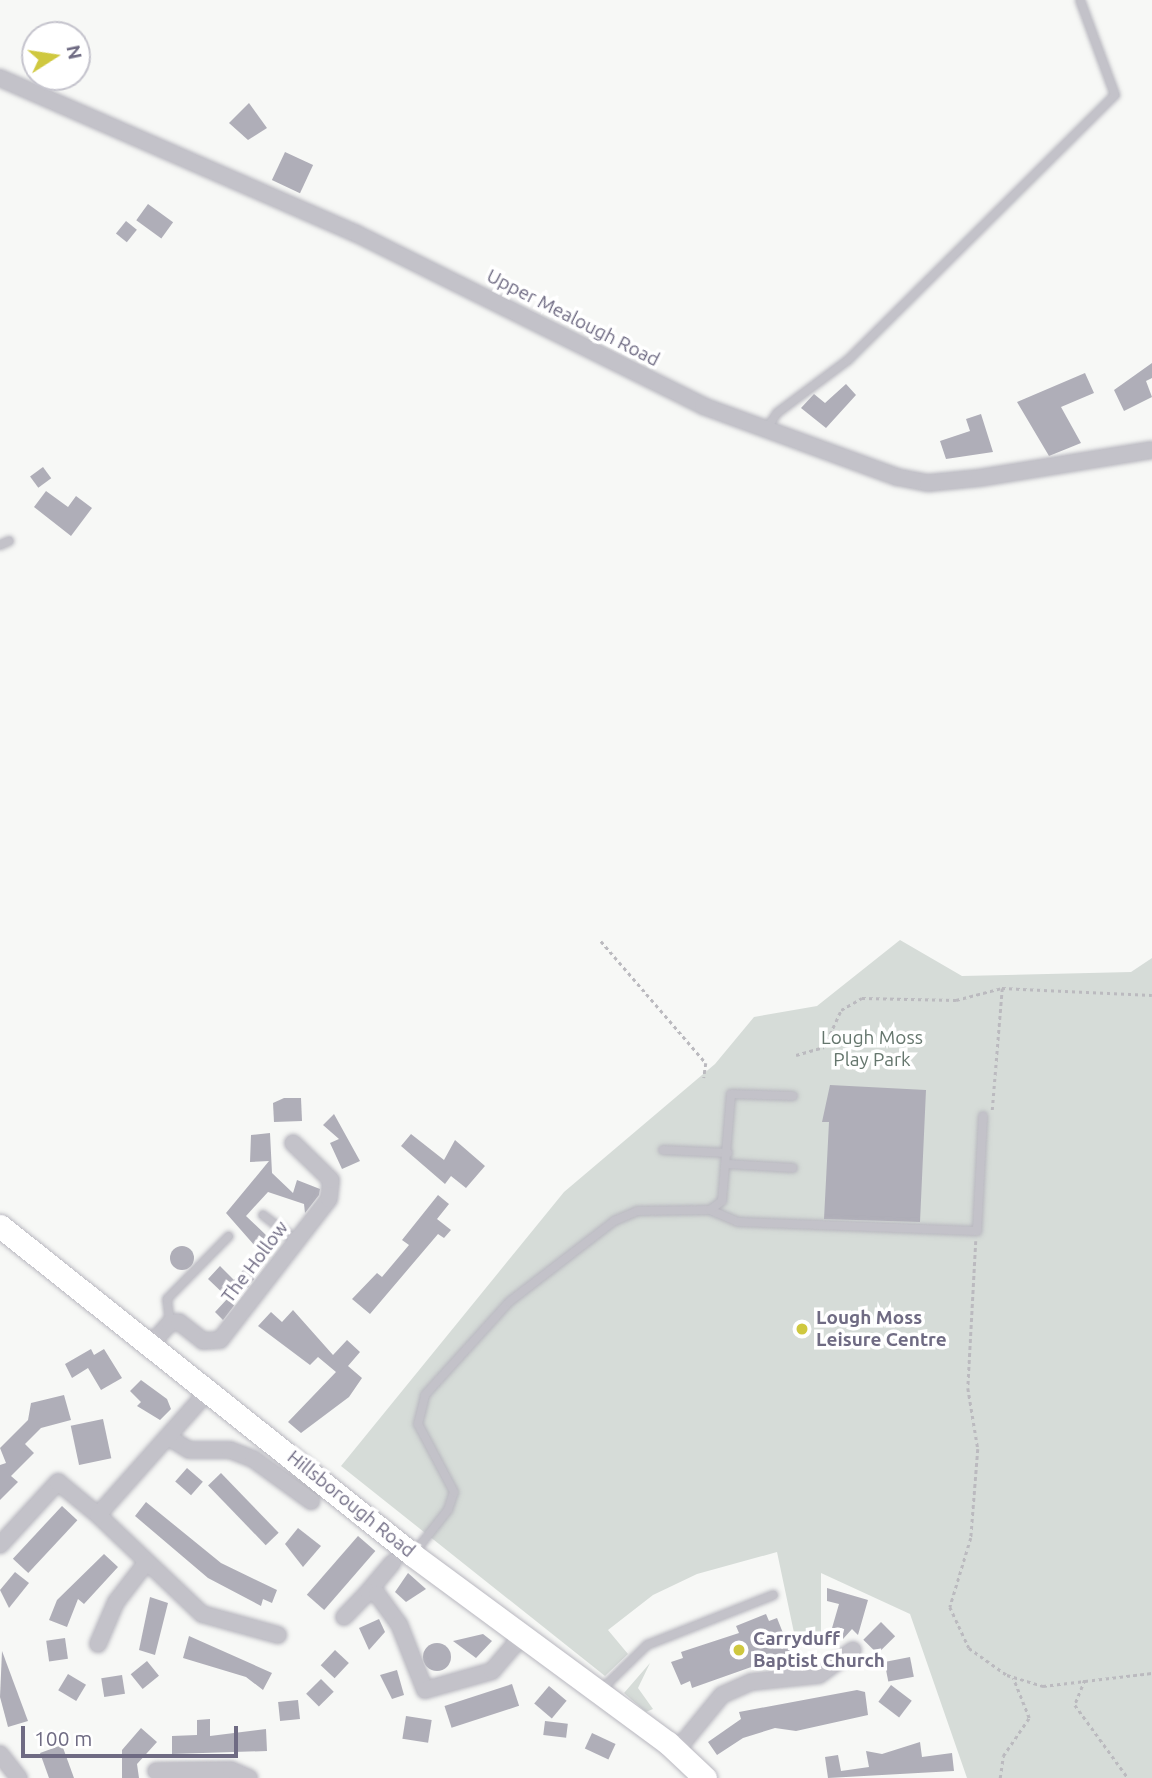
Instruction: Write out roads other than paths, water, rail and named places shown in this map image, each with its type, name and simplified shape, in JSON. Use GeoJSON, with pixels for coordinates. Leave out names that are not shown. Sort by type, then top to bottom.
{"type":"FeatureCollection","features":[{"type":"Feature","properties":{"kind":"main road","name":"Hillsborough Road"},"geometry":{"type":"LineString","coordinates":[[0,1226],[210,1389],[402,1559],[522,1636],[677,1750],[705,1778]]}},
{"type":"Feature","properties":{"kind":"street","name":"Upper Mealough Road"},"geometry":{"type":"LineString","coordinates":[[0,78],[178,151],[703,406],[928,483],[1152,450]]}},
{"type":"Feature","properties":{"kind":"street","name":"The Hollow"},"geometry":{"type":"LineString","coordinates":[[170,1323],[203,1341],[220,1340],[298,1241],[332,1190],[325,1172],[293,1143]]}},
{"type":"Feature","properties":{"kind":"street"},"geometry":{"type":"LineString","coordinates":[[152,1343],[170,1323]]}},
{"type":"Feature","properties":{"kind":"street"},"geometry":{"type":"LineString","coordinates":[[98,1515],[171,1439],[210,1389]]}},
{"type":"Feature","properties":{"kind":"street"},"geometry":{"type":"LineString","coordinates":[[171,1439],[189,1450],[230,1450],[253,1459],[311,1501]]}},
{"type":"Feature","properties":{"kind":"street"},"geometry":{"type":"LineString","coordinates":[[0,1545],[58,1482],[98,1515],[202,1614],[278,1635]]}},
{"type":"Feature","properties":{"kind":"street"},"geometry":{"type":"LineString","coordinates":[[344,1617],[402,1559]]}},
{"type":"Feature","properties":{"kind":"street"},"geometry":{"type":"LineString","coordinates":[[98,1644],[116,1602],[146,1563]]}},
{"type":"Feature","properties":{"kind":"street"},"geometry":{"type":"LineString","coordinates":[[368,1592],[399,1624],[425,1690],[492,1671],[522,1636]]}},
{"type":"Feature","properties":{"kind":"street"},"geometry":{"type":"LineString","coordinates":[[677,1750],[722,1695],[751,1682],[819,1675],[853,1650]]}},
{"type":"Feature","properties":{"kind":"street"},"geometry":{"type":"LineString","coordinates":[[0,1754],[19,1778]]}},
{"type":"Feature","properties":{"kind":"street"},"geometry":{"type":"LineString","coordinates":[[156,1771],[231,1770],[249,1778]]}},
{"type":"Feature","properties":{"kind":"lane"},"geometry":{"type":"LineString","coordinates":[[767,428],[777,414],[848,360],[1115,95],[1080,0]]}},
{"type":"Feature","properties":{"kind":"lane"},"geometry":{"type":"LineString","coordinates":[[0,545],[9,541]]}},
{"type":"Feature","properties":{"kind":"lane"},"geometry":{"type":"LineString","coordinates":[[710,1209],[725,1194],[732,1094],[793,1096]]}},
{"type":"Feature","properties":{"kind":"lane"},"geometry":{"type":"LineString","coordinates":[[402,1559],[448,1510],[454,1492],[418,1424],[425,1395],[509,1302],[614,1221],[637,1211],[710,1209],[738,1222],[977,1231],[983,1116]]}},
{"type":"Feature","properties":{"kind":"lane"},"geometry":{"type":"LineString","coordinates":[[663,1150],[728,1153]]}},
{"type":"Feature","properties":{"kind":"lane"},"geometry":{"type":"LineString","coordinates":[[727,1164],[793,1167]]}},
{"type":"Feature","properties":{"kind":"lane"},"geometry":{"type":"LineString","coordinates":[[264,1215],[298,1241]]}},
{"type":"Feature","properties":{"kind":"lane"},"geometry":{"type":"LineString","coordinates":[[170,1323],[167,1299],[229,1236]]}},
{"type":"Feature","properties":{"kind":"lane"},"geometry":{"type":"LineString","coordinates":[[598,1694],[647,1645],[773,1595]]}},
{"type":"Feature","properties":{"kind":"place","name":"Lough Moss Leisure Centre"},"geometry":{"type":"Point","coordinates":[802,1329]}},
{"type":"Feature","properties":{"kind":"place","name":"Carryduff Baptist Church"},"geometry":{"type":"Point","coordinates":[739,1650]}},
{"type":"Feature","properties":{"kind":"park label","name":"Lough Moss Play Park"},"geometry":{"type":"Point","coordinates":[872,1049]}}]}
